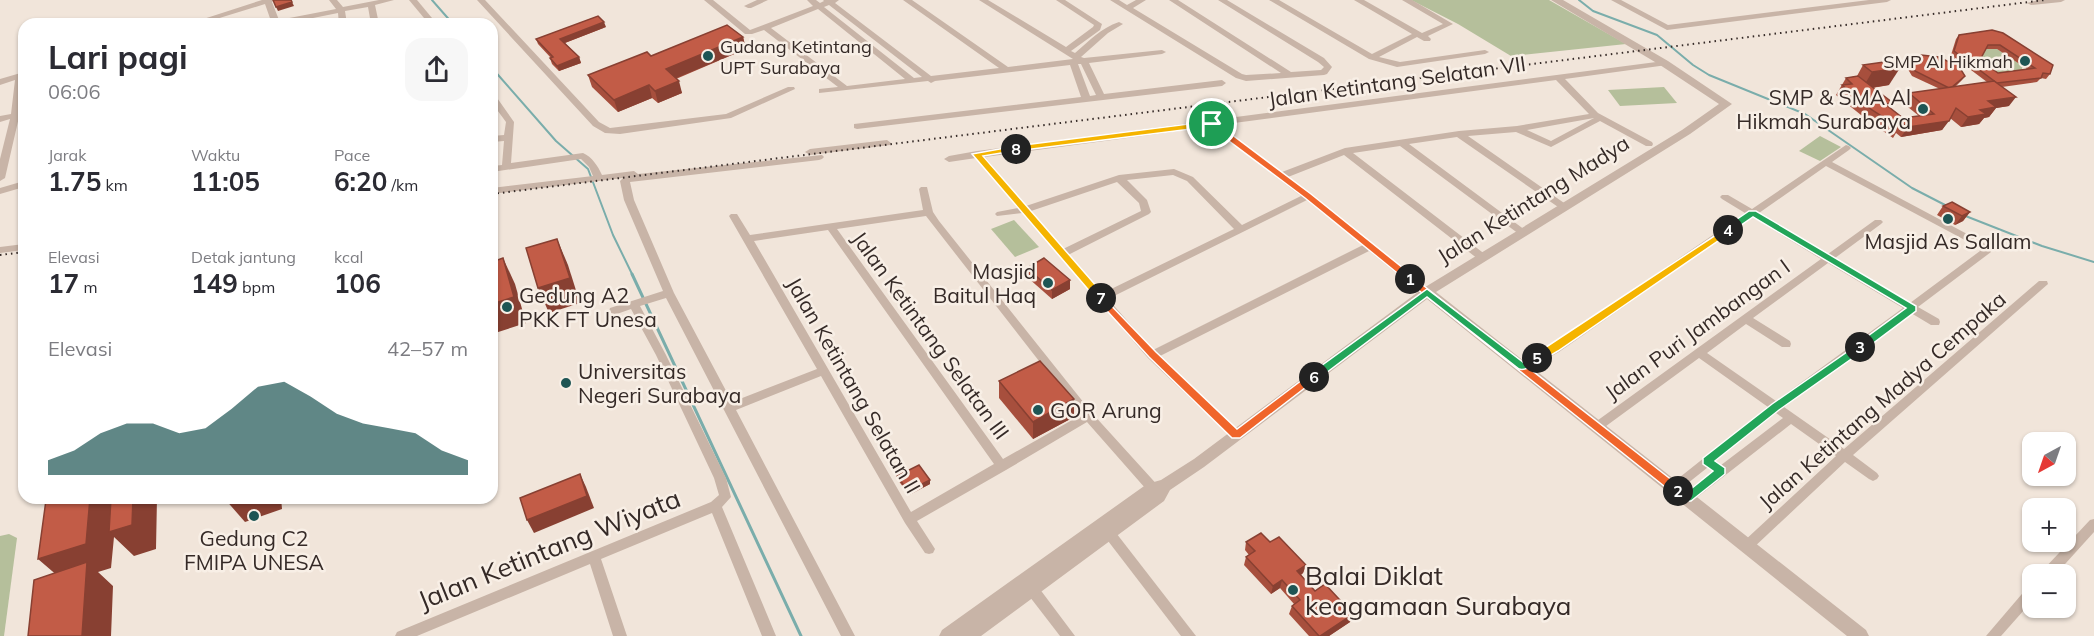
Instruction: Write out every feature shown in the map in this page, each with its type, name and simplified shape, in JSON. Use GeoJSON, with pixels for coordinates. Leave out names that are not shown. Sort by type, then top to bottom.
{"type":"FeatureCollection","features":[{"type":"Feature","properties":{"kind":"street"},"geometry":{"type":"LineString","coordinates":[[219,18],[269,0],[274,18]]}},
{"type":"Feature","properties":{"kind":"street"},"geometry":{"type":"LineString","coordinates":[[333,0],[341,10],[342,18]]}},
{"type":"Feature","properties":{"kind":"street"},"geometry":{"type":"LineString","coordinates":[[301,18],[390,0]]}},
{"type":"Feature","properties":{"kind":"street"},"geometry":{"type":"LineString","coordinates":[[413,0],[428,18]]}},
{"type":"Feature","properties":{"kind":"street"},"geometry":{"type":"LineString","coordinates":[[481,0],[498,18]]}},
{"type":"Feature","properties":{"kind":"street"},"geometry":{"type":"LineString","coordinates":[[708,0],[748,32],[766,28],[830,1],[930,80]]}},
{"type":"Feature","properties":{"kind":"street"},"geometry":{"type":"LineString","coordinates":[[748,6],[764,0]]}},
{"type":"Feature","properties":{"kind":"street"},"geometry":{"type":"LineString","coordinates":[[811,0],[914,81]]}},
{"type":"Feature","properties":{"kind":"street"},"geometry":{"type":"LineString","coordinates":[[907,0],[1008,70]]}},
{"type":"Feature","properties":{"kind":"street"},"geometry":{"type":"LineString","coordinates":[[983,0],[1066,51],[1078,61],[1101,97]]}},
{"type":"Feature","properties":{"kind":"street"},"geometry":{"type":"LineString","coordinates":[[1060,0],[1098,24],[1097,28],[1066,51]]}},
{"type":"Feature","properties":{"kind":"street"},"geometry":{"type":"LineString","coordinates":[[1114,0],[1239,76],[1246,78],[1324,72],[1328,67],[1321,60],[1222,0]]}},
{"type":"Feature","properties":{"kind":"street"},"geometry":{"type":"LineString","coordinates":[[1127,8],[1142,0]]}},
{"type":"Feature","properties":{"kind":"street"},"geometry":{"type":"LineString","coordinates":[[1173,0],[1288,74]]}},
{"type":"Feature","properties":{"kind":"street"},"geometry":{"type":"LineString","coordinates":[[1358,0],[1422,36]]}},
{"type":"Feature","properties":{"kind":"street"},"geometry":{"type":"LineString","coordinates":[[1378,57],[1449,24],[1406,0]]}},
{"type":"Feature","properties":{"kind":"street"},"geometry":{"type":"LineString","coordinates":[[1556,0],[1664,63]]}},
{"type":"Feature","properties":{"kind":"street"},"geometry":{"type":"LineString","coordinates":[[1615,0],[1662,27],[1670,28],[1887,0]]}},
{"type":"Feature","properties":{"kind":"street"},"geometry":{"type":"LineString","coordinates":[[2031,3],[2061,0]]}},
{"type":"Feature","properties":{"kind":"street"},"geometry":{"type":"LineString","coordinates":[[1283,1],[1378,57],[1407,65],[1485,52]]}},
{"type":"Feature","properties":{"kind":"street"},"geometry":{"type":"LineString","coordinates":[[371,4],[374,18]]}},
{"type":"Feature","properties":{"kind":"street"},"geometry":{"type":"LineString","coordinates":[[498,18],[596,124],[608,131],[728,116],[791,89]]}},
{"type":"Feature","properties":{"kind":"street"},"geometry":{"type":"LineString","coordinates":[[1078,61],[1105,31],[1119,24]]}},
{"type":"Feature","properties":{"kind":"street"},"geometry":{"type":"LineString","coordinates":[[766,28],[845,88]]}},
{"type":"Feature","properties":{"kind":"street"},"geometry":{"type":"LineString","coordinates":[[822,91],[1162,52]]}},
{"type":"Feature","properties":{"kind":"street"},"geometry":{"type":"LineString","coordinates":[[1078,61],[1086,98]]}},
{"type":"Feature","properties":{"kind":"street"},"geometry":{"type":"LineString","coordinates":[[1558,77],[1664,63]]}},
{"type":"Feature","properties":{"kind":"street","name":"Jalan Ketintang Madya"},"geometry":{"type":"LineString","coordinates":[[968,636],[1028,584],[1236,435],[1427,292],[1686,132],[1726,103],[1664,63]]}},
{"type":"Feature","properties":{"kind":"street"},"geometry":{"type":"LineString","coordinates":[[0,82],[18,77]]}},
{"type":"Feature","properties":{"kind":"street","name":"Jalan Ketintang Selatan VII"},"geometry":{"type":"LineString","coordinates":[[949,159],[1558,77],[1597,116],[1649,144]]}},
{"type":"Feature","properties":{"kind":"street"},"geometry":{"type":"LineString","coordinates":[[857,126],[1222,83]]}},
{"type":"Feature","properties":{"kind":"street"},"geometry":{"type":"LineString","coordinates":[[498,105],[510,122],[506,167]]}},
{"type":"Feature","properties":{"kind":"street"},"geometry":{"type":"LineString","coordinates":[[0,119],[18,114]]}},
{"type":"Feature","properties":{"kind":"street"},"geometry":{"type":"LineString","coordinates":[[1517,129],[1551,144],[1597,116]]}},
{"type":"Feature","properties":{"kind":"street"},"geometry":{"type":"LineString","coordinates":[[1281,176],[1344,151],[1459,134],[1517,129],[1597,116]]}},
{"type":"Feature","properties":{"kind":"street"},"geometry":{"type":"LineString","coordinates":[[0,178],[18,117]]}},
{"type":"Feature","properties":{"kind":"street"},"geometry":{"type":"LineString","coordinates":[[1212,124],[1308,196],[1860,636]]}},
{"type":"Feature","properties":{"kind":"street"},"geometry":{"type":"LineString","coordinates":[[1459,134],[1564,207]]}},
{"type":"Feature","properties":{"kind":"street"},"geometry":{"type":"LineString","coordinates":[[498,139],[507,138]]}},
{"type":"Feature","properties":{"kind":"street"},"geometry":{"type":"LineString","coordinates":[[498,190],[887,143]]}},
{"type":"Feature","properties":{"kind":"street"},"geometry":{"type":"LineString","coordinates":[[1402,143],[1522,232]]}},
{"type":"Feature","properties":{"kind":"street"},"geometry":{"type":"LineString","coordinates":[[1522,367],[1555,348],[1846,148]]}},
{"type":"Feature","properties":{"kind":"street"},"geometry":{"type":"LineString","coordinates":[[1344,151],[1482,257]]}},
{"type":"Feature","properties":{"kind":"street"},"geometry":{"type":"LineString","coordinates":[[977,154],[1023,210],[1152,355],[1236,435]]}},
{"type":"Feature","properties":{"kind":"street"},"geometry":{"type":"LineString","coordinates":[[498,168],[578,157],[593,166],[596,179]]}},
{"type":"Feature","properties":{"kind":"street"},"geometry":{"type":"LineString","coordinates":[[819,157],[626,180],[629,200],[664,295],[729,408],[848,636]]}},
{"type":"Feature","properties":{"kind":"street"},"geometry":{"type":"LineString","coordinates":[[1674,488],[1776,407],[1986,252],[1985,248],[1826,162]]}},
{"type":"Feature","properties":{"kind":"street"},"geometry":{"type":"LineString","coordinates":[[1000,214],[1023,210],[1119,178],[1174,172],[1182,174],[1240,229]]}},
{"type":"Feature","properties":{"kind":"street"},"geometry":{"type":"LineString","coordinates":[[1062,254],[1146,212],[1144,202],[1119,178]]}},
{"type":"Feature","properties":{"kind":"street"},"geometry":{"type":"LineString","coordinates":[[0,190],[18,186]]}},
{"type":"Feature","properties":{"kind":"street"},"geometry":{"type":"LineString","coordinates":[[924,189],[928,212],[1088,416],[1158,490]]}},
{"type":"Feature","properties":{"kind":"street"},"geometry":{"type":"LineString","coordinates":[[1101,298],[1308,196]]}},
{"type":"Feature","properties":{"kind":"street"},"geometry":{"type":"LineString","coordinates":[[1725,197],[1935,322]]}},
{"type":"Feature","properties":{"kind":"street"},"geometry":{"type":"LineString","coordinates":[[747,239],[928,212]]}},
{"type":"Feature","properties":{"kind":"street","name":"Jalan Ketintang Selatan II"},"geometry":{"type":"LineString","coordinates":[[734,216],[909,519],[1088,416]]}},
{"type":"Feature","properties":{"kind":"street","name":"Jalan Puri Jambangan I"},"geometry":{"type":"LineString","coordinates":[[1598,426],[1878,222]]}},
{"type":"Feature","properties":{"kind":"street","name":"Jalan Ketintang Selatan III"},"geometry":{"type":"LineString","coordinates":[[830,226],[1002,467]]}},
{"type":"Feature","properties":{"kind":"street"},"geometry":{"type":"LineString","coordinates":[[1152,355],[1370,246]]}},
{"type":"Feature","properties":{"kind":"street"},"geometry":{"type":"LineString","coordinates":[[0,250],[18,248]]}},
{"type":"Feature","properties":{"kind":"street","name":"Jalan Ketintang Madya Cempaka"},"geometry":{"type":"LineString","coordinates":[[1747,546],[1844,456],[2043,284]]}},
{"type":"Feature","properties":{"kind":"street"},"geometry":{"type":"LineString","coordinates":[[614,311],[664,295]]}},
{"type":"Feature","properties":{"kind":"street","name":"Jalan Ketintang Wiyata"},"geometry":{"type":"LineString","coordinates":[[402,636],[715,507],[725,497],[720,478],[639,303]]}},
{"type":"Feature","properties":{"kind":"street"},"geometry":{"type":"LineString","coordinates":[[1745,318],[1786,344]]}},
{"type":"Feature","properties":{"kind":"street"},"geometry":{"type":"LineString","coordinates":[[1698,352],[1872,476]]}},
{"type":"Feature","properties":{"kind":"street"},"geometry":{"type":"LineString","coordinates":[[729,408],[823,371]]}},
{"type":"Feature","properties":{"kind":"street"},"geometry":{"type":"LineString","coordinates":[[1687,498],[1791,418]]}},
{"type":"Feature","properties":{"kind":"street"},"geometry":{"type":"LineString","coordinates":[[1707,461],[1721,471]]}},
{"type":"Feature","properties":{"kind":"street","name":"Jalan Ketintang Madya"},"geometry":{"type":"LineString","coordinates":[[948,636],[1109,533],[1158,490]]}},
{"type":"Feature","properties":{"kind":"street","name":"Jalan Ketintang Wiyata"},"geometry":{"type":"LineString","coordinates":[[715,507],[769,636]]}},
{"type":"Feature","properties":{"kind":"street"},"geometry":{"type":"LineString","coordinates":[[909,519],[930,549]]}},
{"type":"Feature","properties":{"kind":"street"},"geometry":{"type":"LineString","coordinates":[[2057,564],[2094,524]]}},
{"type":"Feature","properties":{"kind":"street"},"geometry":{"type":"LineString","coordinates":[[1109,533],[1190,636]]}},
{"type":"Feature","properties":{"kind":"street"},"geometry":{"type":"LineString","coordinates":[[594,557],[617,635]]}},
{"type":"Feature","properties":{"kind":"street"},"geometry":{"type":"LineString","coordinates":[[1028,584],[1068,636]]}},
{"type":"Feature","properties":{"kind":"street"},"geometry":{"type":"LineString","coordinates":[[1993,636],[2022,603]]}},
{"type":"Feature","properties":{"kind":"green space"},"geometry":{"type":"Polygon","coordinates":[[[1411,0],[1549,0],[1626,44],[1511,56],[1458,24],[1411,0]]]}},
{"type":"Feature","properties":{"kind":"green space"},"geometry":{"type":"Polygon","coordinates":[[[1994,47],[2023,66],[2020,74],[1995,77],[1975,60],[1977,51],[1994,47]]]}},
{"type":"Feature","properties":{"kind":"green space"},"geometry":{"type":"Polygon","coordinates":[[[1664,87],[1677,103],[1620,106],[1608,90],[1664,87]]]}},
{"type":"Feature","properties":{"kind":"green space"},"geometry":{"type":"Polygon","coordinates":[[[1820,136],[1841,147],[1820,161],[1799,151],[1820,136]]]}},
{"type":"Feature","properties":{"kind":"green space"},"geometry":{"type":"Polygon","coordinates":[[[1014,220],[1039,247],[1015,257],[991,229],[1014,220]]]}},
{"type":"Feature","properties":{"kind":"green space"},"geometry":{"type":"Polygon","coordinates":[[[9,534],[17,538],[4,636],[0,636],[0,536],[9,534]]]}},
{"type":"Feature","properties":{"kind":"building"},"geometry":{"type":"Polygon","coordinates":[[[273,0],[291,0],[292,2],[276,7],[273,0]]]}},
{"type":"Feature","properties":{"kind":"building"},"geometry":{"type":"Polygon","coordinates":[[[598,16],[604,22],[560,39],[579,57],[557,66],[550,58],[553,57],[536,39],[598,16]]]}},
{"type":"Feature","properties":{"kind":"building"},"geometry":{"type":"Polygon","coordinates":[[[727,25],[743,37],[666,69],[679,81],[655,91],[649,85],[614,100],[588,75],[647,52],[651,56],[727,25]]]}},
{"type":"Feature","properties":{"kind":"building","name":"SMP Al Hikmah"},"geometry":{"type":"Polygon","coordinates":[[[1992,30],[2003,33],[2053,65],[2050,74],[2043,73],[2041,78],[1997,83],[1954,51],[1959,35],[1992,30]],[[1988,45],[1980,60],[1998,73],[2035,68],[2000,45],[1988,45]]]}},
{"type":"Feature","properties":{"kind":"building"},"geometry":{"type":"Polygon","coordinates":[[[1921,55],[1939,57],[1951,63],[1953,57],[1965,76],[1949,88],[1915,71],[1909,61],[1921,55]]]}},
{"type":"Feature","properties":{"kind":"building"},"geometry":{"type":"Polygon","coordinates":[[[1891,61],[1900,68],[1872,72],[1863,65],[1891,61]]]}},
{"type":"Feature","properties":{"kind":"building"},"geometry":{"type":"Polygon","coordinates":[[[1858,76],[1893,103],[1885,104],[1903,118],[1934,114],[1909,93],[1994,81],[2016,97],[1988,101],[1996,107],[1980,110],[1986,114],[1968,117],[1956,108],[1949,121],[1908,127],[1902,123],[1900,128],[1872,110],[1842,85],[1852,84],[1846,78],[1858,76]]]}},
{"type":"Feature","properties":{"kind":"building"},"geometry":{"type":"Polygon","coordinates":[[[1952,202],[1970,212],[1962,216],[1943,206],[1952,202]]]}},
{"type":"Feature","properties":{"kind":"building"},"geometry":{"type":"Polygon","coordinates":[[[557,239],[570,278],[538,288],[526,248],[557,239]]]}},
{"type":"Feature","properties":{"kind":"building"},"geometry":{"type":"Polygon","coordinates":[[[503,258],[514,297],[498,302],[498,260],[503,258]]]}},
{"type":"Feature","properties":{"kind":"building"},"geometry":{"type":"Polygon","coordinates":[[[1044,258],[1070,280],[1052,290],[1027,268],[1044,258]]]}},
{"type":"Feature","properties":{"kind":"building"},"geometry":{"type":"Polygon","coordinates":[[[1040,361],[1074,399],[1033,422],[999,381],[1040,361]]]}},
{"type":"Feature","properties":{"kind":"building"},"geometry":{"type":"Polygon","coordinates":[[[919,465],[930,480],[908,491],[897,476],[919,465]]]}},
{"type":"Feature","properties":{"kind":"building"},"geometry":{"type":"Polygon","coordinates":[[[580,474],[587,496],[527,520],[520,498],[580,474]]]}},
{"type":"Feature","properties":{"kind":"building"},"geometry":{"type":"Polygon","coordinates":[[[45,504],[89,504],[86,544],[38,559],[45,504]]]}},
{"type":"Feature","properties":{"kind":"building"},"geometry":{"type":"Polygon","coordinates":[[[111,504],[133,504],[132,525],[109,532],[111,504]]]}},
{"type":"Feature","properties":{"kind":"building","name":"Balai Diklat keagamaan Surabaya"},"geometry":{"type":"Polygon","coordinates":[[[1261,533],[1270,542],[1279,537],[1306,565],[1297,571],[1315,591],[1325,584],[1353,614],[1319,636],[1292,606],[1300,600],[1282,580],[1273,586],[1246,557],[1255,551],[1246,542],[1261,533]]]}},
{"type":"Feature","properties":{"kind":"building"},"geometry":{"type":"Polygon","coordinates":[[[87,562],[82,636],[28,636],[34,580],[87,562]]]}},
{"type":"Feature","properties":{"kind":"waterway"},"geometry":{"type":"LineString","coordinates":[[432,0],[448,18]]}},
{"type":"Feature","properties":{"kind":"waterway"},"geometry":{"type":"LineString","coordinates":[[1579,0],[1593,11],[1657,35],[1693,65],[1709,75],[1805,114],[1912,188],[1947,206]]}},
{"type":"Feature","properties":{"kind":"waterway"},"geometry":{"type":"LineString","coordinates":[[498,75],[556,141],[588,169],[613,235],[633,276]]}},
{"type":"Feature","properties":{"kind":"waterway"},"geometry":{"type":"LineString","coordinates":[[1963,215],[2042,246],[2094,262]]}},
{"type":"Feature","properties":{"kind":"waterway"},"geometry":{"type":"LineString","coordinates":[[632,274],[801,636]]}},
{"type":"Feature","properties":{"kind":"railway"},"geometry":{"type":"LineString","coordinates":[[498,193],[2045,0]]}},
{"type":"Feature","properties":{"kind":"railway"},"geometry":{"type":"LineString","coordinates":[[0,255],[18,253]]}},
{"type":"Feature","properties":{"kind":"place","name":"Gudang Ketintang UPT Surabaya"},"geometry":{"type":"Point","coordinates":[708,56]}},
{"type":"Feature","properties":{"kind":"place","name":"SMP Al Hikmah"},"geometry":{"type":"Point","coordinates":[2025,61]}},
{"type":"Feature","properties":{"kind":"place","name":"SMP & SMA Al Hikmah Surabaya"},"geometry":{"type":"Point","coordinates":[1923,109]}},
{"type":"Feature","properties":{"kind":"place","name":"Masjid As Sallam"},"geometry":{"type":"Point","coordinates":[1948,219]}},
{"type":"Feature","properties":{"kind":"place","name":"Masjid Baitul Haq"},"geometry":{"type":"Point","coordinates":[1048,283]}},
{"type":"Feature","properties":{"kind":"place","name":"Gedung A2 PKK FT Unesa"},"geometry":{"type":"Point","coordinates":[507,307]}},
{"type":"Feature","properties":{"kind":"place","name":"Universitas Negeri Surabaya"},"geometry":{"type":"Point","coordinates":[566,383]}},
{"type":"Feature","properties":{"kind":"place","name":"GOR Arung"},"geometry":{"type":"Point","coordinates":[1038,410]}},
{"type":"Feature","properties":{"kind":"place","name":"Gedung C2 FMIPA UNESA"},"geometry":{"type":"Point","coordinates":[254,516]}},
{"type":"Feature","properties":{"kind":"place","name":"Balai Diklat keagamaan Surabaya"},"geometry":{"type":"Point","coordinates":[1293,590]}},
{"type":"Feature","properties":{"kind":"route"},"geometry":{"type":"LineString","coordinates":[[1212,124],[977,154],[1023,210],[1152,355],[1236,435],[1427,292],[1522,367],[1555,348],[1753,213],[1913,308],[1776,407],[1707,461],[1721,471],[1687,498],[1427,292],[1308,196],[1212,124]]}}]}
